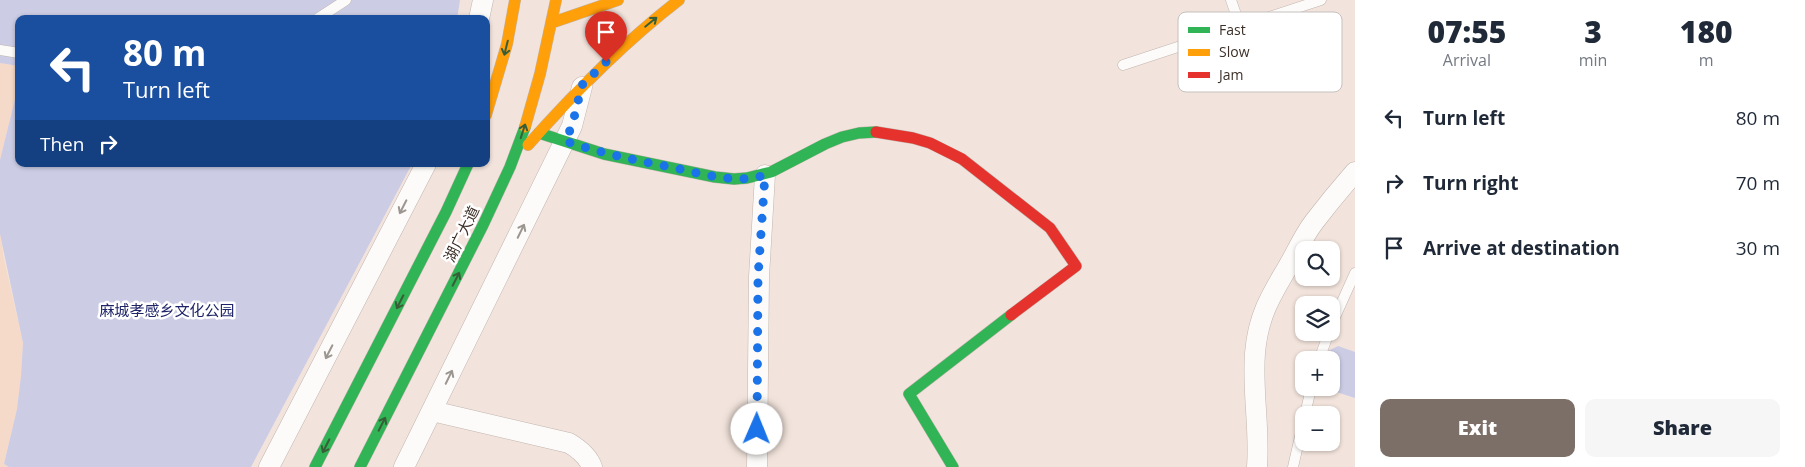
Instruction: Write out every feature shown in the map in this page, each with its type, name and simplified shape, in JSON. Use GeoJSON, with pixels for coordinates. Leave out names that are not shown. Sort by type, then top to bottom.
{"type":"FeatureCollection","features":[{"type":"Feature","properties":{"kind":"street"},"geometry":{"type":"LineString","coordinates":[[480,15],[483,0]]}},
{"type":"Feature","properties":{"kind":"street"},"geometry":{"type":"LineString","coordinates":[[490,101],[507,44],[515,0]]}},
{"type":"Feature","properties":{"kind":"street","name":"湖广大道"},"geometry":{"type":"LineString","coordinates":[[360,467],[482,230],[508,170],[533,102],[546,52],[556,0]]}},
{"type":"Feature","properties":{"kind":"street"},"geometry":{"type":"LineString","coordinates":[[551,23],[618,0]]}},
{"type":"Feature","properties":{"kind":"street"},"geometry":{"type":"LineString","coordinates":[[508,170],[582,85],[630,39],[679,0]]}},
{"type":"Feature","properties":{"kind":"street"},"geometry":{"type":"LineString","coordinates":[[404,467],[572,126],[582,85]]}},
{"type":"Feature","properties":{"kind":"street"},"geometry":{"type":"LineString","coordinates":[[539,133],[603,154],[732,180],[755,178],[774,172],[826,143],[848,135],[863,132],[879,132],[912,137],[946,150],[962,159],[1050,228],[1076,266],[909,394],[953,467]]}},
{"type":"Feature","properties":{"kind":"street"},"geometry":{"type":"LineString","coordinates":[[269,467],[424,167]]}},
{"type":"Feature","properties":{"kind":"street","name":"湖广大道"},"geometry":{"type":"LineString","coordinates":[[315,467],[446,212],[467,167]]}},
{"type":"Feature","properties":{"kind":"street"},"geometry":{"type":"LineString","coordinates":[[1256,467],[1258,421],[1254,398],[1255,353],[1258,331],[1267,301],[1313,223],[1355,172]]}},
{"type":"Feature","properties":{"kind":"street"},"geometry":{"type":"LineString","coordinates":[[757,467],[758,277],[765,175]]}},
{"type":"Feature","properties":{"kind":"street"},"geometry":{"type":"LineString","coordinates":[[432,411],[569,443],[589,459],[592,467]]}},
{"type":"Feature","properties":{"kind":"lane"},"geometry":{"type":"LineString","coordinates":[[323,15],[346,0]]}},
{"type":"Feature","properties":{"kind":"lane"},"geometry":{"type":"LineString","coordinates":[[1231,0],[1235,12]]}},
{"type":"Feature","properties":{"kind":"lane"},"geometry":{"type":"LineString","coordinates":[[1284,12],[1321,0]]}},
{"type":"Feature","properties":{"kind":"lane"},"geometry":{"type":"LineString","coordinates":[[1123,65],[1178,47]]}},
{"type":"Feature","properties":{"kind":"lane"},"geometry":{"type":"LineString","coordinates":[[0,50],[15,52]]}},
{"type":"Feature","properties":{"kind":"lane"},"geometry":{"type":"LineString","coordinates":[[1340,306],[1355,273]]}},
{"type":"Feature","properties":{"kind":"lane"},"geometry":{"type":"LineString","coordinates":[[1294,467],[1297,451]]}},
{"type":"Feature","properties":{"kind":"shaded area"},"geometry":{"type":"Polygon","coordinates":[[[0,63],[15,65],[15,99],[0,160],[0,63]]]}},
{"type":"Feature","properties":{"kind":"shaded area"},"geometry":{"type":"Polygon","coordinates":[[[0,230],[4,259],[23,343],[17,409],[4,464],[9,467],[0,467],[0,230]]]}},
{"type":"Feature","properties":{"kind":"green space"},"geometry":{"type":"Polygon","coordinates":[[[0,0],[460,0],[458,15],[15,15],[15,65],[0,63],[0,0]]]}},
{"type":"Feature","properties":{"kind":"green space","name":"麻城孝感乡文化公园"},"geometry":{"type":"Polygon","coordinates":[[[15,99],[15,167],[410,167],[251,467],[9,467],[4,464],[17,409],[23,343],[0,234],[0,160],[15,99]]]}},
{"type":"Feature","properties":{"kind":"green space"},"geometry":{"type":"Polygon","coordinates":[[[1338,346],[1355,352],[1355,398],[1340,393],[1340,351],[1328,351],[1338,346]]]}},
{"type":"Feature","properties":{"kind":"traffic: fast"},"geometry":{"type":"LineString","coordinates":[[360,467],[483,225],[510,167],[525,127]]}},
{"type":"Feature","properties":{"kind":"traffic: fast"},"geometry":{"type":"LineString","coordinates":[[539,133],[604,154],[715,177],[734,179],[771,172],[842,137],[876,132]]}},
{"type":"Feature","properties":{"kind":"traffic: fast"},"geometry":{"type":"LineString","coordinates":[[315,467],[446,212],[467,167]]}},
{"type":"Feature","properties":{"kind":"traffic: fast"},"geometry":{"type":"LineString","coordinates":[[953,467],[909,394],[1011,315]]}},
{"type":"Feature","properties":{"kind":"traffic: slow"},"geometry":{"type":"LineString","coordinates":[[490,101],[507,44],[515,0]]}},
{"type":"Feature","properties":{"kind":"traffic: slow"},"geometry":{"type":"LineString","coordinates":[[525,127],[540,74],[556,0]]}},
{"type":"Feature","properties":{"kind":"traffic: slow"},"geometry":{"type":"LineString","coordinates":[[551,23],[618,0]]}},
{"type":"Feature","properties":{"kind":"traffic: slow"},"geometry":{"type":"LineString","coordinates":[[528,145],[600,69],[638,33],[679,0]]}},
{"type":"Feature","properties":{"kind":"traffic: jam"},"geometry":{"type":"LineString","coordinates":[[876,132],[913,138],[930,143],[962,159],[1050,228],[1076,266],[1011,315]]}},
{"type":"Feature","properties":{"kind":"route"},"geometry":{"type":"LineString","coordinates":[[606,62],[582,85],[572,126],[565,141],[603,154],[732,180],[765,175],[758,277],[757,429]]}}]}
